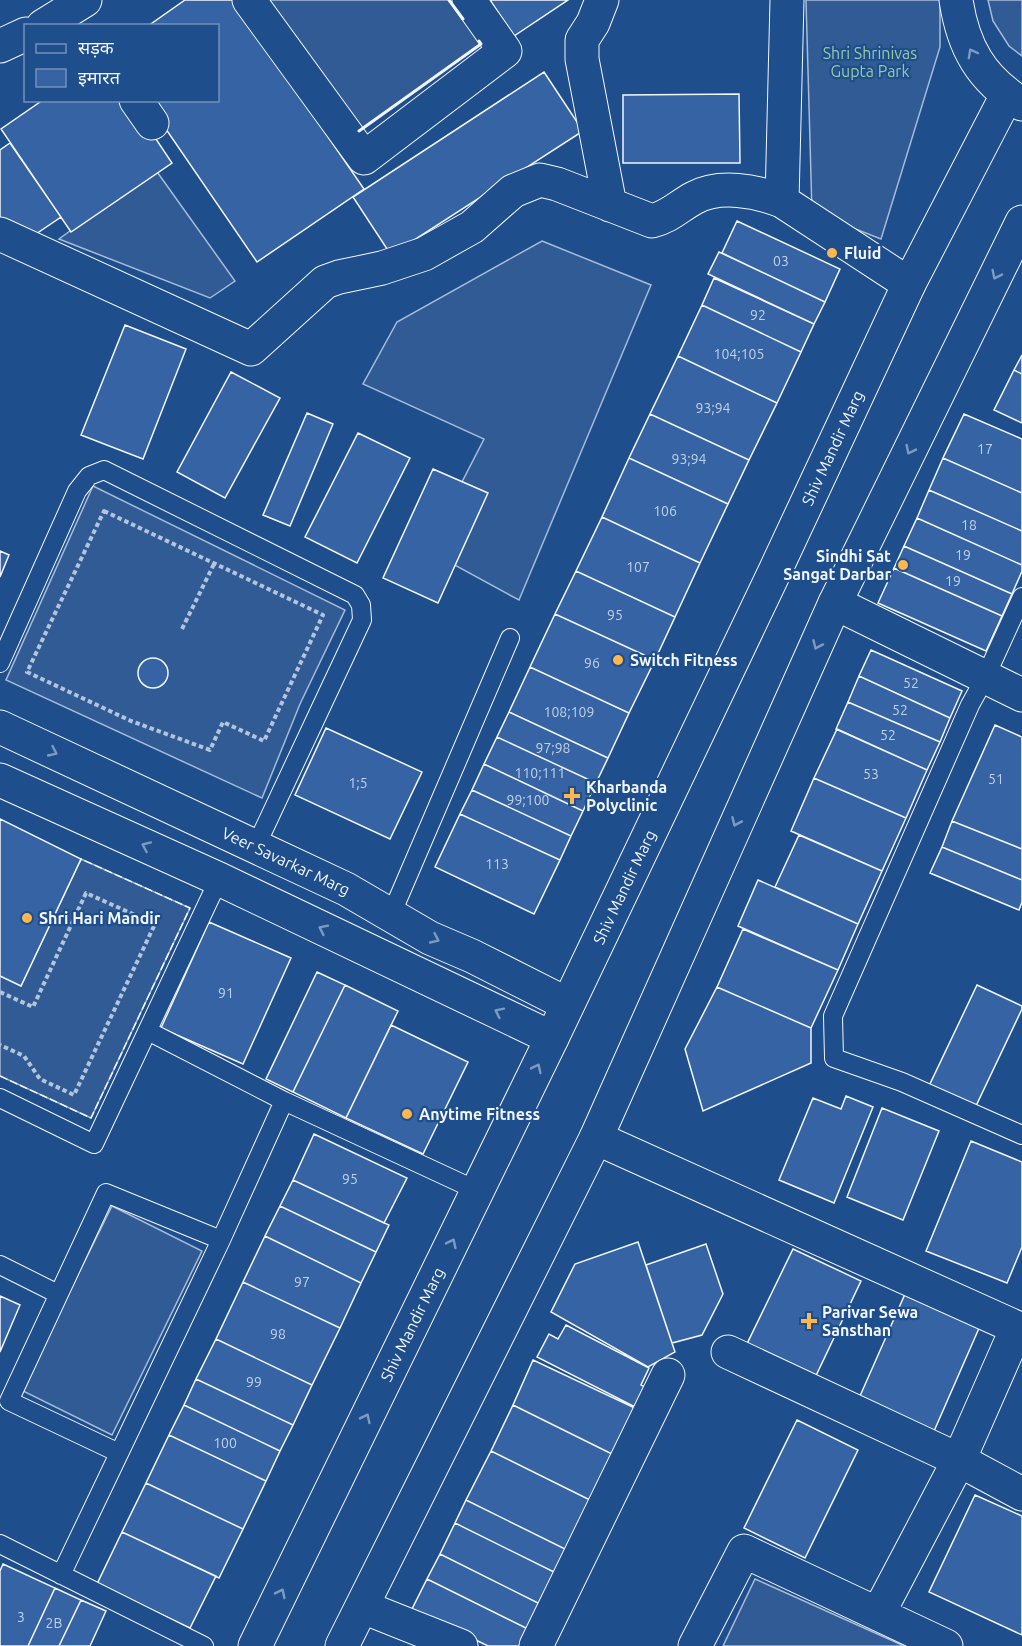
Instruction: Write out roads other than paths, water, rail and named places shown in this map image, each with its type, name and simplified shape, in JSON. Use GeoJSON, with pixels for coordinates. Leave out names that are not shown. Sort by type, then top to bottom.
{"type":"FeatureCollection","features":[{"type":"Feature","properties":{"kind":"street"},"geometry":{"type":"LineString","coordinates":[[249,0],[364,158],[505,51],[469,0]]}},
{"type":"Feature","properties":{"kind":"street"},"geometry":{"type":"LineString","coordinates":[[602,0],[593,23],[582,40],[582,59],[609,205]]}},
{"type":"Feature","properties":{"kind":"street"},"geometry":{"type":"LineString","coordinates":[[782,201],[787,0]]}},
{"type":"Feature","properties":{"kind":"street"},"geometry":{"type":"LineString","coordinates":[[956,0],[959,21],[966,43],[977,62],[990,79],[1014,100]]}},
{"type":"Feature","properties":{"kind":"street"},"geometry":{"type":"LineString","coordinates":[[0,46],[24,35]]}},
{"type":"Feature","properties":{"kind":"street","name":"Shiv Mandir Marg"},"geometry":{"type":"LineString","coordinates":[[255,1646],[552,1038],[909,284],[1014,100]]}},
{"type":"Feature","properties":{"kind":"street"},"geometry":{"type":"LineString","coordinates":[[0,234],[251,349],[325,282],[382,268],[424,254],[472,227],[513,191],[540,180],[652,221],[664,219],[694,198],[718,191],[762,193],[782,201],[909,284]]}},
{"type":"Feature","properties":{"kind":"street"},"geometry":{"type":"LineString","coordinates":[[342,1646],[596,1138],[835,603],[1022,222]]}},
{"type":"Feature","properties":{"kind":"street"},"geometry":{"type":"LineString","coordinates":[[835,603],[1022,696]]}},
{"type":"Feature","properties":{"kind":"street","name":"Veer Savarkar Marg"},"geometry":{"type":"LineString","coordinates":[[0,727],[346,889],[430,938],[472,956],[567,1004]]}},
{"type":"Feature","properties":{"kind":"street"},"geometry":{"type":"LineString","coordinates":[[0,780],[219,879],[552,1038]]}},
{"type":"Feature","properties":{"kind":"street"},"geometry":{"type":"LineString","coordinates":[[596,1138],[1020,1325],[959,1460],[878,1614]]}},
{"type":"Feature","properties":{"kind":"street"},"geometry":{"type":"LineString","coordinates":[[728,1352],[959,1460],[1022,1494]]}},
{"type":"Feature","properties":{"kind":"street"},"geometry":{"type":"LineString","coordinates":[[536,1646],[668,1375]]}},
{"type":"Feature","properties":{"kind":"street"},"geometry":{"type":"LineString","coordinates":[[695,1646],[744,1551],[946,1646]]}},
{"type":"Feature","properties":{"kind":"street"},"geometry":{"type":"LineString","coordinates":[[363,1607],[461,1646]]}},
{"type":"Feature","properties":{"kind":"lane"},"geometry":{"type":"LineString","coordinates":[[0,663],[77,491],[89,476],[104,470],[355,595],[361,605],[362,620],[256,846]]}},
{"type":"Feature","properties":{"kind":"lane"},"geometry":{"type":"LineString","coordinates":[[1022,597],[985,678],[970,705],[833,1016],[834,1058],[902,1082],[1022,1135]]}},
{"type":"Feature","properties":{"kind":"lane"},"geometry":{"type":"LineString","coordinates":[[391,915],[510,638]]}},
{"type":"Feature","properties":{"kind":"lane"},"geometry":{"type":"LineString","coordinates":[[0,1098],[94,1144],[219,879]]}},
{"type":"Feature","properties":{"kind":"lane"},"geometry":{"type":"LineString","coordinates":[[148,1031],[284,1101],[478,1191]]}},
{"type":"Feature","properties":{"kind":"lane"},"geometry":{"type":"LineString","coordinates":[[61,1575],[284,1101]]}},
{"type":"Feature","properties":{"kind":"lane"},"geometry":{"type":"LineString","coordinates":[[119,1453],[9,1401],[58,1294],[106,1193],[220,1240]]}},
{"type":"Feature","properties":{"kind":"lane"},"geometry":{"type":"LineString","coordinates":[[0,1265],[58,1294]]}},
{"type":"Feature","properties":{"kind":"lane"},"geometry":{"type":"LineString","coordinates":[[0,1544],[204,1646]]}},
{"type":"Feature","properties":{"kind":"place","name":"Fluid"},"geometry":{"type":"Point","coordinates":[832,253]}},
{"type":"Feature","properties":{"kind":"place","name":"Sindhi Sat Sangat Darbar"},"geometry":{"type":"Point","coordinates":[903,565]}},
{"type":"Feature","properties":{"kind":"place","name":"Switch Fitness"},"geometry":{"type":"Point","coordinates":[618,660]}},
{"type":"Feature","properties":{"kind":"place","name":"Kharbanda Polyclinic"},"geometry":{"type":"Point","coordinates":[572,796]}},
{"type":"Feature","properties":{"kind":"place","name":"Shri Hari Mandir"},"geometry":{"type":"Point","coordinates":[27,918]}},
{"type":"Feature","properties":{"kind":"place","name":"Anytime Fitness"},"geometry":{"type":"Point","coordinates":[407,1114]}},
{"type":"Feature","properties":{"kind":"place","name":"Parivar Sewa Sansthan"},"geometry":{"type":"Point","coordinates":[809,1321]}},
{"type":"Feature","properties":{"kind":"park label","name":"Shri Shrinivas Gupta Park"},"geometry":{"type":"Point","coordinates":[870,62]}}]}
